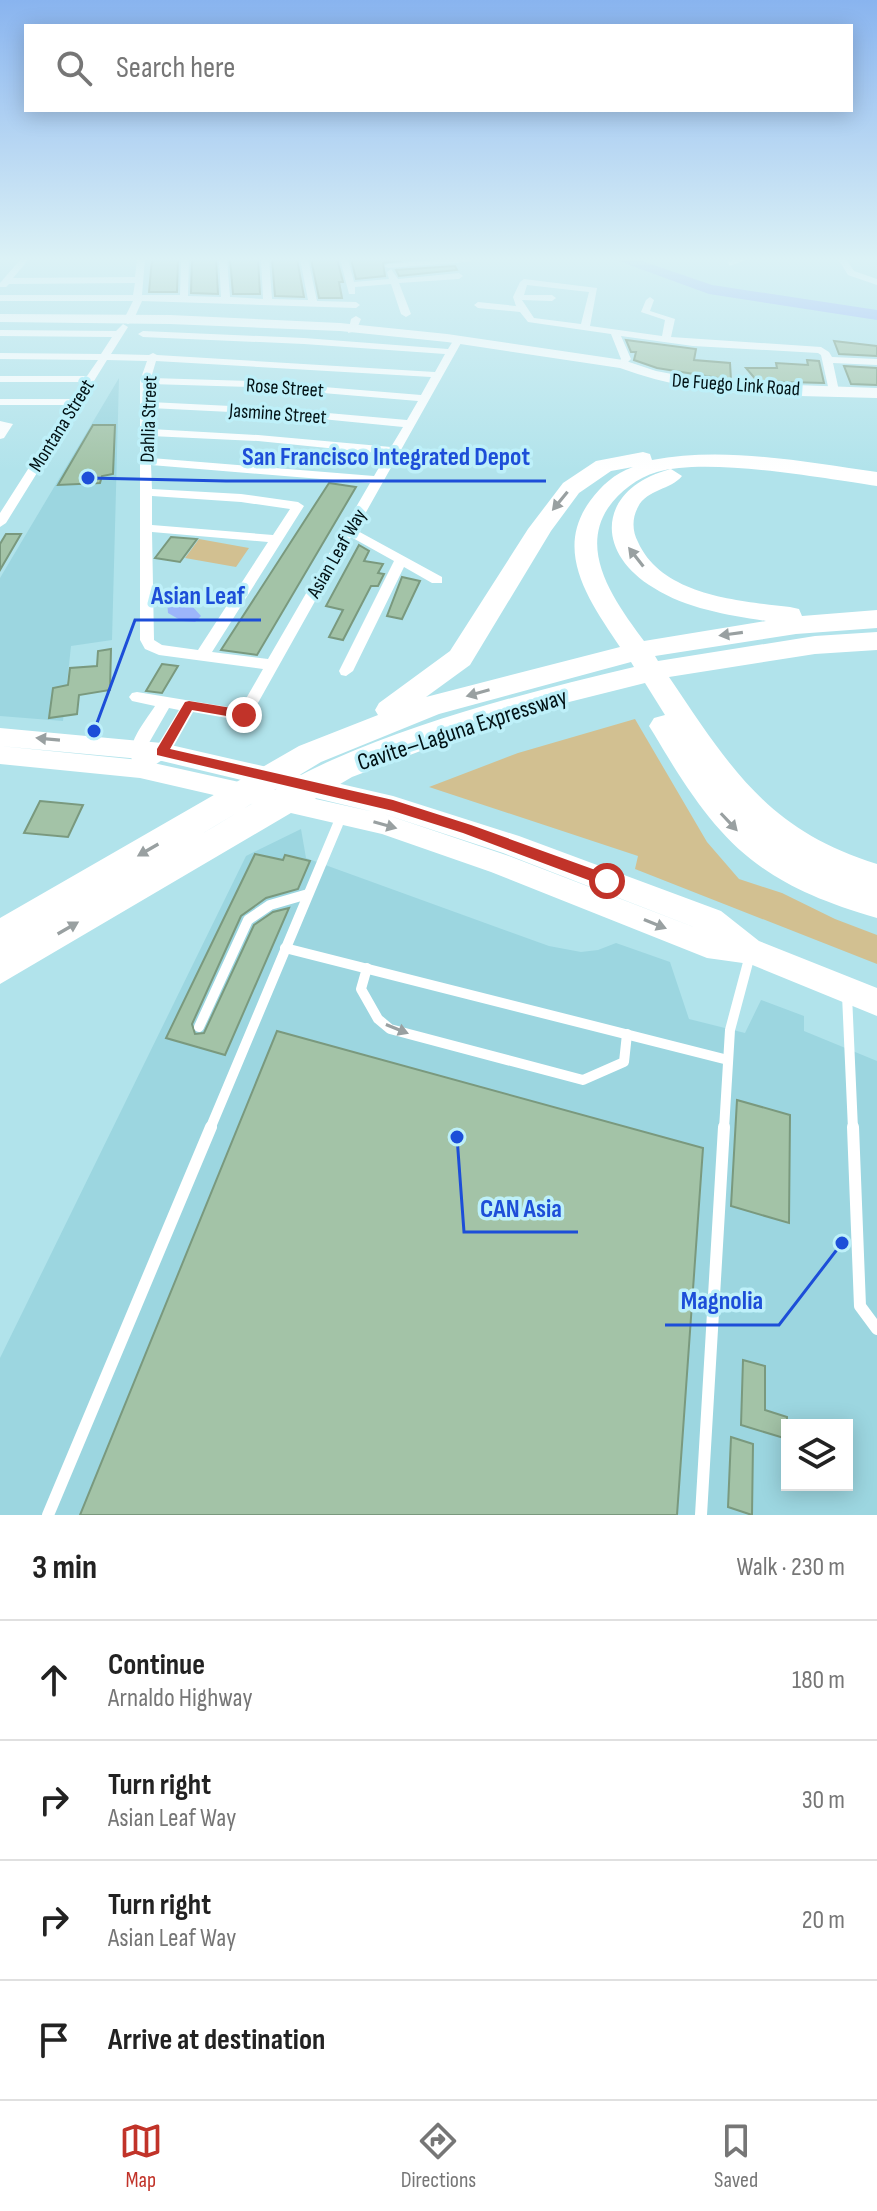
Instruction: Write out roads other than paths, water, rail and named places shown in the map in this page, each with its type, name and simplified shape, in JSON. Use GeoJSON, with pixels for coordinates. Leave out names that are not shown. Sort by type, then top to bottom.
{"type":"FeatureCollection","features":[{"type":"Feature","properties":{"kind":"highway"},"geometry":{"type":"LineString","coordinates":[[310,754],[385,713],[460,658],[540,529],[577,482],[604,466],[652,456],[713,452],[877,466]]}},
{"type":"Feature","properties":{"kind":"highway"},"geometry":{"type":"LineString","coordinates":[[652,456],[606,476],[587,495],[575,517],[570,540],[572,567],[664,709],[719,777],[762,823],[814,856],[877,878]]}},
{"type":"Feature","properties":{"kind":"highway"},"geometry":{"type":"LineString","coordinates":[[608,622],[585,550],[592,516],[613,486],[638,470],[699,460],[877,479]]}},
{"type":"Feature","properties":{"kind":"highway"},"geometry":{"type":"LineString","coordinates":[[758,465],[710,468],[672,476],[644,488],[629,503],[622,520],[622,533],[633,555],[659,579],[710,602],[873,627]]}},
{"type":"Feature","properties":{"kind":"highway","name":"Cavite–Laguna Expressway"},"geometry":{"type":"LineString","coordinates":[[0,936],[310,754],[431,706],[658,646],[796,625],[873,627]]}},
{"type":"Feature","properties":{"kind":"highway","name":"Cavite–Laguna Expressway"},"geometry":{"type":"LineString","coordinates":[[0,967],[340,792],[450,728],[537,700],[676,666],[873,627]]}},
{"type":"Feature","properties":{"kind":"highway"},"geometry":{"type":"LineString","coordinates":[[734,655],[830,653],[877,660]]}},
{"type":"Feature","properties":{"kind":"highway"},"geometry":{"type":"LineString","coordinates":[[664,709],[706,795],[748,841],[805,878],[840,893],[877,903]]}},
{"type":"Feature","properties":{"kind":"street"},"geometry":{"type":"LineString","coordinates":[[0,333],[52,330]]}},
{"type":"Feature","properties":{"kind":"street","name":"Montana Street"},"geometry":{"type":"LineString","coordinates":[[2,517],[122,330]]}},
{"type":"Feature","properties":{"kind":"street","name":"De Fuego Link Road"},"geometry":{"type":"LineString","coordinates":[[407,330],[623,364],[655,377],[696,385],[877,393]]}},
{"type":"Feature","properties":{"kind":"street"},"geometry":{"type":"LineString","coordinates":[[590,330],[666,339],[726,338],[821,350],[827,360],[834,391]]}},
{"type":"Feature","properties":{"kind":"street"},"geometry":{"type":"LineString","coordinates":[[666,339],[668,330]]}},
{"type":"Feature","properties":{"kind":"street"},"geometry":{"type":"LineString","coordinates":[[615,333],[626,359],[623,364]]}},
{"type":"Feature","properties":{"kind":"street","name":"Asian Leaf Way"},"geometry":{"type":"LineString","coordinates":[[137,697],[244,715],[453,348],[143,334]]}},
{"type":"Feature","properties":{"kind":"street"},"geometry":{"type":"LineString","coordinates":[[0,356],[153,356],[438,375]]}},
{"type":"Feature","properties":{"kind":"street","name":"Dahlia Street"},"geometry":{"type":"LineString","coordinates":[[153,356],[145,381],[147,640],[150,646],[159,650],[272,665]]}},
{"type":"Feature","properties":{"kind":"street"},"geometry":{"type":"LineString","coordinates":[[827,360],[877,362]]}},
{"type":"Feature","properties":{"kind":"street"},"geometry":{"type":"LineString","coordinates":[[0,379],[90,379]]}},
{"type":"Feature","properties":{"kind":"street","name":"Rose Street"},"geometry":{"type":"LineString","coordinates":[[145,381],[250,384],[424,398]]}},
{"type":"Feature","properties":{"kind":"street"},"geometry":{"type":"LineString","coordinates":[[0,402],[76,402]]}},
{"type":"Feature","properties":{"kind":"street","name":"Jasmine Street"},"geometry":{"type":"LineString","coordinates":[[145,405],[271,411],[410,424]]}},
{"type":"Feature","properties":{"kind":"street"},"geometry":{"type":"LineString","coordinates":[[0,424],[8,424],[0,436]]}},
{"type":"Feature","properties":{"kind":"street"},"geometry":{"type":"LineString","coordinates":[[146,432],[258,438],[395,451]]}},
{"type":"Feature","properties":{"kind":"street"},"geometry":{"type":"LineString","coordinates":[[146,461],[378,480]]}},
{"type":"Feature","properties":{"kind":"street"},"geometry":{"type":"LineString","coordinates":[[147,492],[297,505],[201,657]]}},
{"type":"Feature","properties":{"kind":"street"},"geometry":{"type":"LineString","coordinates":[[147,528],[276,539]]}},
{"type":"Feature","properties":{"kind":"street"},"geometry":{"type":"LineString","coordinates":[[349,531],[437,580]]}},
{"type":"Feature","properties":{"kind":"street"},"geometry":{"type":"LineString","coordinates":[[346,671],[401,559]]}},
{"type":"Feature","properties":{"kind":"street"},"geometry":{"type":"LineString","coordinates":[[147,757],[165,702]]}},
{"type":"Feature","properties":{"kind":"street"},"geometry":{"type":"LineString","coordinates":[[147,757],[189,705]]}},
{"type":"Feature","properties":{"kind":"street"},"geometry":{"type":"LineString","coordinates":[[0,737],[147,757],[173,776],[309,806],[340,792]]}},
{"type":"Feature","properties":{"kind":"street"},"geometry":{"type":"LineString","coordinates":[[0,755],[208,761],[340,792],[456,848],[707,945],[751,951],[877,1002]]}},
{"type":"Feature","properties":{"kind":"lane"},"geometry":{"type":"LineString","coordinates":[[48,1515],[308,894],[340,792]]}},
{"type":"Feature","properties":{"kind":"lane"},"geometry":{"type":"LineString","coordinates":[[199,1027],[248,920],[270,905],[308,894]]}},
{"type":"Feature","properties":{"kind":"lane"},"geometry":{"type":"LineString","coordinates":[[285,948],[728,1060]]}},
{"type":"Feature","properties":{"kind":"lane"},"geometry":{"type":"LineString","coordinates":[[701,1515],[730,1030],[751,951]]}},
{"type":"Feature","properties":{"kind":"lane"},"geometry":{"type":"LineString","coordinates":[[367,968],[361,989],[378,1019],[390,1029],[583,1080],[624,1062],[627,1034]]}},
{"type":"Feature","properties":{"kind":"lane"},"geometry":{"type":"LineString","coordinates":[[847,990],[860,1306],[877,1329]]}},
{"type":"Feature","properties":{"kind":"water"},"geometry":{"type":"Polygon","coordinates":[[[181,589],[190,590],[196,596],[192,606],[201,616],[195,622],[182,621],[168,613],[167,601],[181,589]]]}},
{"type":"Feature","properties":{"kind":"place","name":"San Francisco Integrated Depot"},"geometry":{"type":"Point","coordinates":[88,478]}},
{"type":"Feature","properties":{"kind":"place","name":"Asian Leaf"},"geometry":{"type":"Point","coordinates":[94,731]}},
{"type":"Feature","properties":{"kind":"place","name":"CAN Asia"},"geometry":{"type":"Point","coordinates":[457,1137]}},
{"type":"Feature","properties":{"kind":"place","name":"Magnolia"},"geometry":{"type":"Point","coordinates":[842,1243]}}]}
